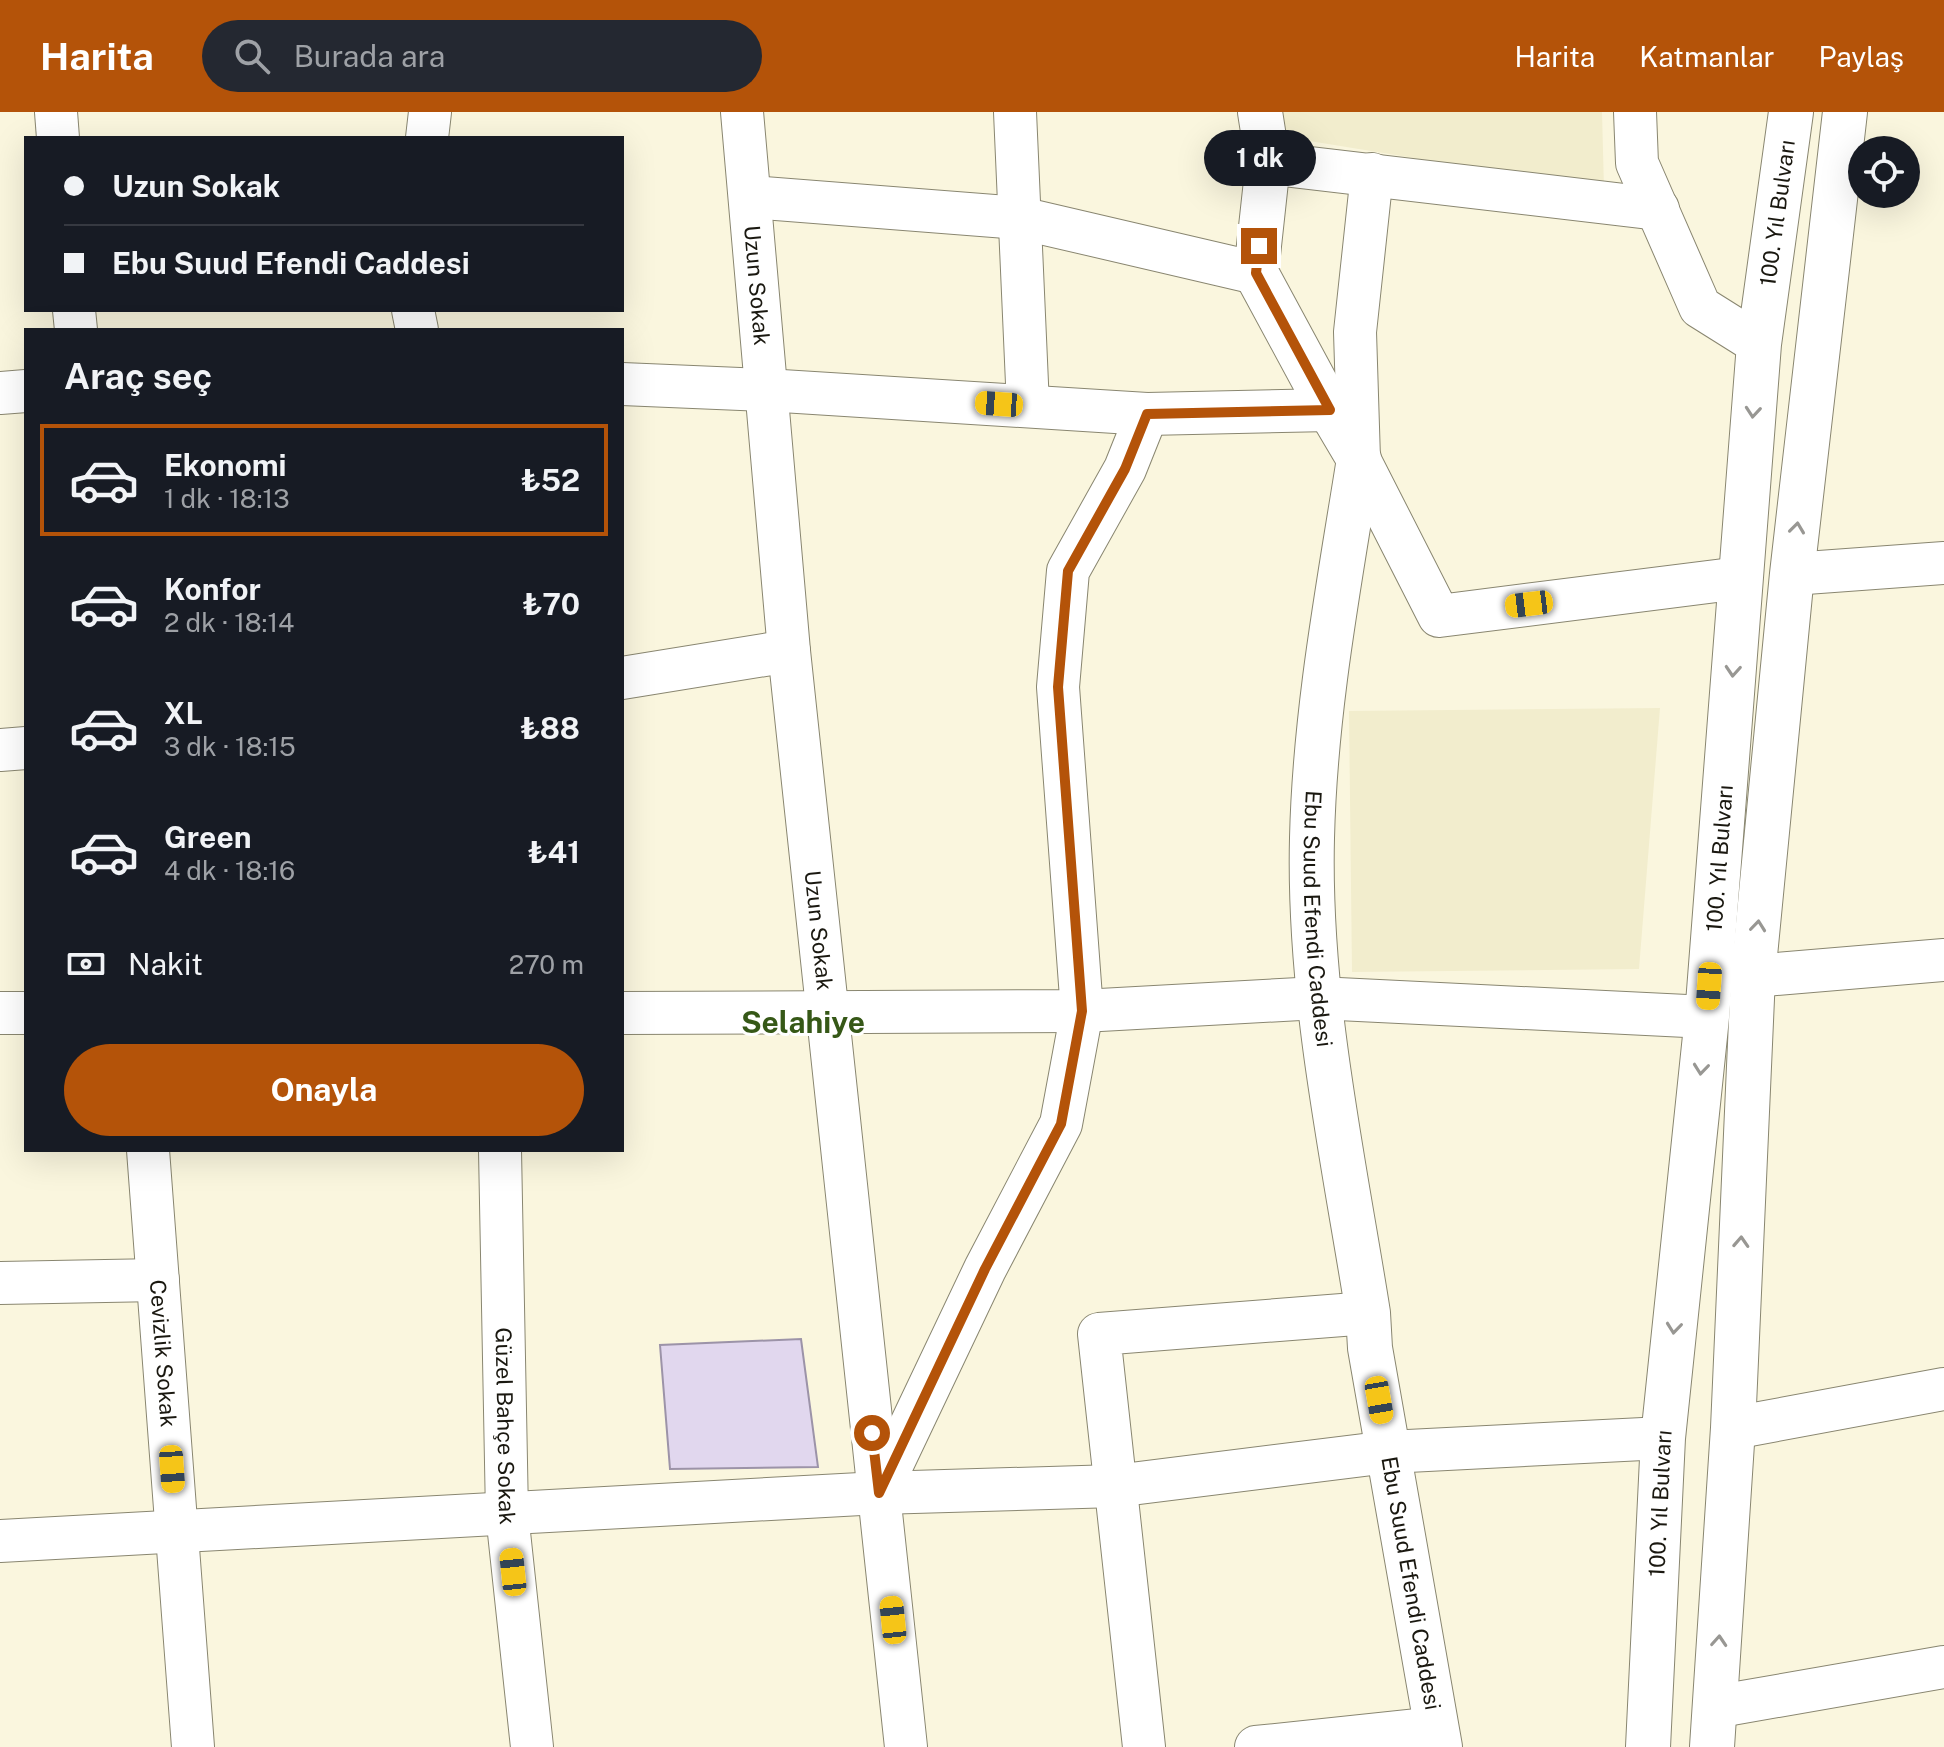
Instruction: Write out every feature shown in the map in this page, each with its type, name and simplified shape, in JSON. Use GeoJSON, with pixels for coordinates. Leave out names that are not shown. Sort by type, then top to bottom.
{"type":"FeatureCollection","features":[{"type":"Feature","properties":{"kind":"main road"},"geometry":{"type":"LineString","coordinates":[[1260,112],[1268,163],[1256,273],[1359,459]]}},
{"type":"Feature","properties":{"kind":"main road","name":"100. Yıl Bulvarı"},"geometry":{"type":"LineString","coordinates":[[1648,1747],[1663,1438],[1707,1017],[1759,344],[1791,112]]}},
{"type":"Feature","properties":{"kind":"main road","name":"100. Yıl Bulvarı"},"geometry":{"type":"LineString","coordinates":[[1713,1727],[1733,1428],[1753,976],[1792,574],[1845,112]]}},
{"type":"Feature","properties":{"kind":"main road","name":"Ebu Suud Efendi Caddesi"},"geometry":{"type":"LineString","coordinates":[[1359,459],[1320,703],[1312,839],[1318,998],[1368,1313],[1370,1348],[1439,1737]]}},
{"type":"Feature","properties":{"kind":"street"},"geometry":{"type":"LineString","coordinates":[[56,112],[58,136]]}},
{"type":"Feature","properties":{"kind":"street"},"geometry":{"type":"LineString","coordinates":[[427,136],[430,112]]}},
{"type":"Feature","properties":{"kind":"street","name":"Uzun Sokak"},"geometry":{"type":"LineString","coordinates":[[742,112],[789,651],[906,1747]]}},
{"type":"Feature","properties":{"kind":"street"},"geometry":{"type":"LineString","coordinates":[[1015,112],[1028,406]]}},
{"type":"Feature","properties":{"kind":"street"},"geometry":{"type":"LineString","coordinates":[[1635,112],[1637,163],[1700,307],[1759,344]]}},
{"type":"Feature","properties":{"kind":"street"},"geometry":{"type":"LineString","coordinates":[[1268,163],[1658,209]]}},
{"type":"Feature","properties":{"kind":"street"},"geometry":{"type":"LineString","coordinates":[[1372,174],[1355,332],[1359,459],[1439,616],[1740,578]]}},
{"type":"Feature","properties":{"kind":"street"},"geometry":{"type":"LineString","coordinates":[[750,197],[1020,218],[1256,273]]}},
{"type":"Feature","properties":{"kind":"street"},"geometry":{"type":"LineString","coordinates":[[624,384],[1147,414],[1330,410]]}},
{"type":"Feature","properties":{"kind":"street"},"geometry":{"type":"LineString","coordinates":[[0,393],[24,391]]}},
{"type":"Feature","properties":{"kind":"street"},"geometry":{"type":"LineString","coordinates":[[879,1493],[985,1269],[1061,1124],[1082,1011],[1058,687],[1068,571],[1125,469],[1147,414]]}},
{"type":"Feature","properties":{"kind":"street"},"geometry":{"type":"LineString","coordinates":[[1792,574],[1944,563]]}},
{"type":"Feature","properties":{"kind":"street"},"geometry":{"type":"LineString","coordinates":[[624,678],[789,651]]}},
{"type":"Feature","properties":{"kind":"street"},"geometry":{"type":"LineString","coordinates":[[0,750],[24,748]]}},
{"type":"Feature","properties":{"kind":"street"},"geometry":{"type":"LineString","coordinates":[[1753,976],[1944,960]]}},
{"type":"Feature","properties":{"kind":"street"},"geometry":{"type":"LineString","coordinates":[[624,1013],[1082,1011],[1318,998],[1707,1017]]}},
{"type":"Feature","properties":{"kind":"street"},"geometry":{"type":"LineString","coordinates":[[0,1013],[24,1013]]}},
{"type":"Feature","properties":{"kind":"street","name":"Cevizlik Sokak"},"geometry":{"type":"LineString","coordinates":[[148,1152],[193,1747]]}},
{"type":"Feature","properties":{"kind":"street","name":"Güzel Bahçe Sokak"},"geometry":{"type":"LineString","coordinates":[[500,1152],[507,1514],[532,1747]]}},
{"type":"Feature","properties":{"kind":"street"},"geometry":{"type":"LineString","coordinates":[[0,1283],[158,1280]]}},
{"type":"Feature","properties":{"kind":"street"},"geometry":{"type":"LineString","coordinates":[[1144,1747],[1099,1334],[1368,1313]]}},
{"type":"Feature","properties":{"kind":"street"},"geometry":{"type":"LineString","coordinates":[[1733,1428],[1944,1389]]}},
{"type":"Feature","properties":{"kind":"street"},"geometry":{"type":"LineString","coordinates":[[0,1541],[879,1493],[1115,1486],[1388,1452],[1663,1438]]}},
{"type":"Feature","properties":{"kind":"street"},"geometry":{"type":"LineString","coordinates":[[1713,1727],[1944,1667]]}},
{"type":"Feature","properties":{"kind":"street"},"geometry":{"type":"LineString","coordinates":[[1256,1747],[1439,1737]]}},
{"type":"Feature","properties":{"kind":"shaded area"},"geometry":{"type":"Polygon","coordinates":[[[1275,112],[1602,112],[1604,189],[1279,136],[1275,112]]]}},
{"type":"Feature","properties":{"kind":"shaded area"},"geometry":{"type":"Polygon","coordinates":[[[1660,708],[1639,969],[1352,972],[1349,711],[1660,708]]]}},
{"type":"Feature","properties":{"kind":"building"},"geometry":{"type":"Polygon","coordinates":[[[801,1339],[818,1467],[670,1469],[660,1345],[801,1339]]]}},
{"type":"Feature","properties":{"kind":"district","name":"Selahiye"},"geometry":{"type":"Point","coordinates":[803,1022]}},
{"type":"Feature","properties":{"kind":"route"},"geometry":{"type":"LineString","coordinates":[[872,1433],[879,1493],[985,1269],[1061,1124],[1082,1011],[1058,687],[1068,571],[1125,469],[1147,414],[1330,410],[1256,273],[1259,246]]}}]}
